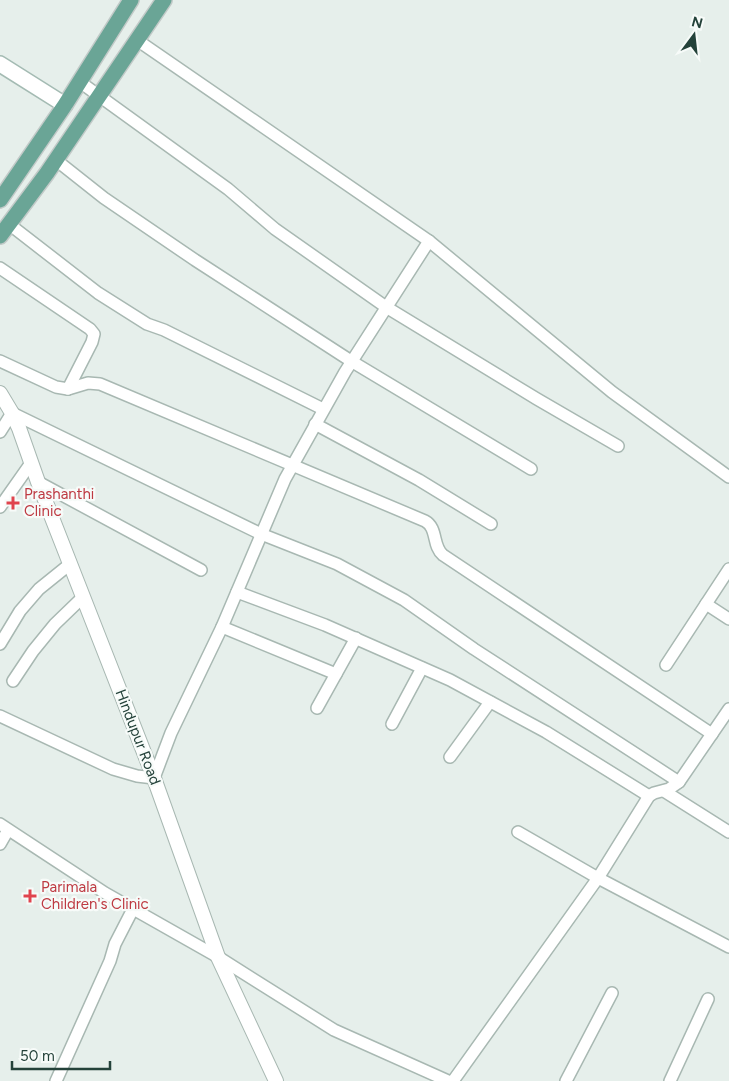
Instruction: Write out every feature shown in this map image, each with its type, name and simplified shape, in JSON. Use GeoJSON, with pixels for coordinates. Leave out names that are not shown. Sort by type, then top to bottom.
{"type":"FeatureCollection","features":[{"type":"Feature","properties":{"kind":"main road"},"geometry":{"type":"LineString","coordinates":[[0,200],[65,105],[131,0]]}},
{"type":"Feature","properties":{"kind":"main road"},"geometry":{"type":"LineString","coordinates":[[4,230],[56,160],[164,0]]}},
{"type":"Feature","properties":{"kind":"main road"},"geometry":{"type":"LineString","coordinates":[[0,64],[65,105]]}},
{"type":"Feature","properties":{"kind":"street"},"geometry":{"type":"LineString","coordinates":[[137,40],[429,241],[612,392],[729,477]]}},
{"type":"Feature","properties":{"kind":"street"},"geometry":{"type":"LineString","coordinates":[[80,82],[228,189],[274,229],[386,307],[536,399],[618,446]]}},
{"type":"Feature","properties":{"kind":"street"},"geometry":{"type":"LineString","coordinates":[[56,160],[104,198],[194,260],[351,361],[531,469]]}},
{"type":"Feature","properties":{"kind":"street"},"geometry":{"type":"LineString","coordinates":[[4,230],[147,324],[164,330],[323,410]]}},
{"type":"Feature","properties":{"kind":"street"},"geometry":{"type":"LineString","coordinates":[[0,716],[113,769],[137,776],[154,778],[171,733],[222,627],[292,465],[351,361],[429,241]]}},
{"type":"Feature","properties":{"kind":"street"},"geometry":{"type":"LineString","coordinates":[[0,268],[90,328],[94,334],[92,342],[68,389]]}},
{"type":"Feature","properties":{"kind":"street"},"geometry":{"type":"LineString","coordinates":[[0,361],[56,387],[68,389],[88,383],[100,384],[429,523],[438,551],[443,555],[712,734]]}},
{"type":"Feature","properties":{"kind":"street","name":"Hindupur Road"},"geometry":{"type":"LineString","coordinates":[[0,393],[12,413],[154,778],[218,957],[276,1081]]}},
{"type":"Feature","properties":{"kind":"street"},"geometry":{"type":"LineString","coordinates":[[0,432],[12,413],[261,534],[337,564],[404,600],[482,654],[679,782]]}},
{"type":"Feature","properties":{"kind":"street"},"geometry":{"type":"LineString","coordinates":[[315,424],[419,480],[492,524]]}},
{"type":"Feature","properties":{"kind":"street"},"geometry":{"type":"LineString","coordinates":[[0,507],[31,463]]}},
{"type":"Feature","properties":{"kind":"street"},"geometry":{"type":"LineString","coordinates":[[38,482],[201,570]]}},
{"type":"Feature","properties":{"kind":"street"},"geometry":{"type":"LineString","coordinates":[[0,644],[20,611],[39,589],[70,564]]}},
{"type":"Feature","properties":{"kind":"street"},"geometry":{"type":"LineString","coordinates":[[666,666],[729,569]]}},
{"type":"Feature","properties":{"kind":"street"},"geometry":{"type":"LineString","coordinates":[[237,592],[356,638],[450,680],[546,732],[649,796]]}},
{"type":"Feature","properties":{"kind":"street"},"geometry":{"type":"LineString","coordinates":[[13,682],[33,651],[55,624],[83,597]]}},
{"type":"Feature","properties":{"kind":"street"},"geometry":{"type":"LineString","coordinates":[[706,604],[729,619]]}},
{"type":"Feature","properties":{"kind":"street"},"geometry":{"type":"LineString","coordinates":[[222,627],[336,674]]}},
{"type":"Feature","properties":{"kind":"street"},"geometry":{"type":"LineString","coordinates":[[317,708],[356,638]]}},
{"type":"Feature","properties":{"kind":"street"},"geometry":{"type":"LineString","coordinates":[[392,724],[422,668]]}},
{"type":"Feature","properties":{"kind":"street"},"geometry":{"type":"LineString","coordinates":[[450,757],[490,702]]}},
{"type":"Feature","properties":{"kind":"street"},"geometry":{"type":"LineString","coordinates":[[452,1081],[598,878],[649,796],[664,791],[679,782],[712,734],[725,723],[729,709]]}},
{"type":"Feature","properties":{"kind":"street"},"geometry":{"type":"LineString","coordinates":[[664,791],[729,832]]}},
{"type":"Feature","properties":{"kind":"street"},"geometry":{"type":"LineString","coordinates":[[0,844],[4,827],[105,893],[218,957],[334,1030],[448,1081]]}},
{"type":"Feature","properties":{"kind":"street"},"geometry":{"type":"LineString","coordinates":[[518,832],[598,878],[729,947]]}},
{"type":"Feature","properties":{"kind":"street"},"geometry":{"type":"LineString","coordinates":[[56,1081],[133,909]]}},
{"type":"Feature","properties":{"kind":"street"},"geometry":{"type":"LineString","coordinates":[[566,1081],[612,993]]}},
{"type":"Feature","properties":{"kind":"street"},"geometry":{"type":"LineString","coordinates":[[670,1081],[708,999]]}},
{"type":"Feature","properties":{"kind":"place","name":"Prashanthi Clinic"},"geometry":{"type":"Point","coordinates":[13,503]}},
{"type":"Feature","properties":{"kind":"place","name":"Parimala Children's Clinic"},"geometry":{"type":"Point","coordinates":[30,896]}}]}
